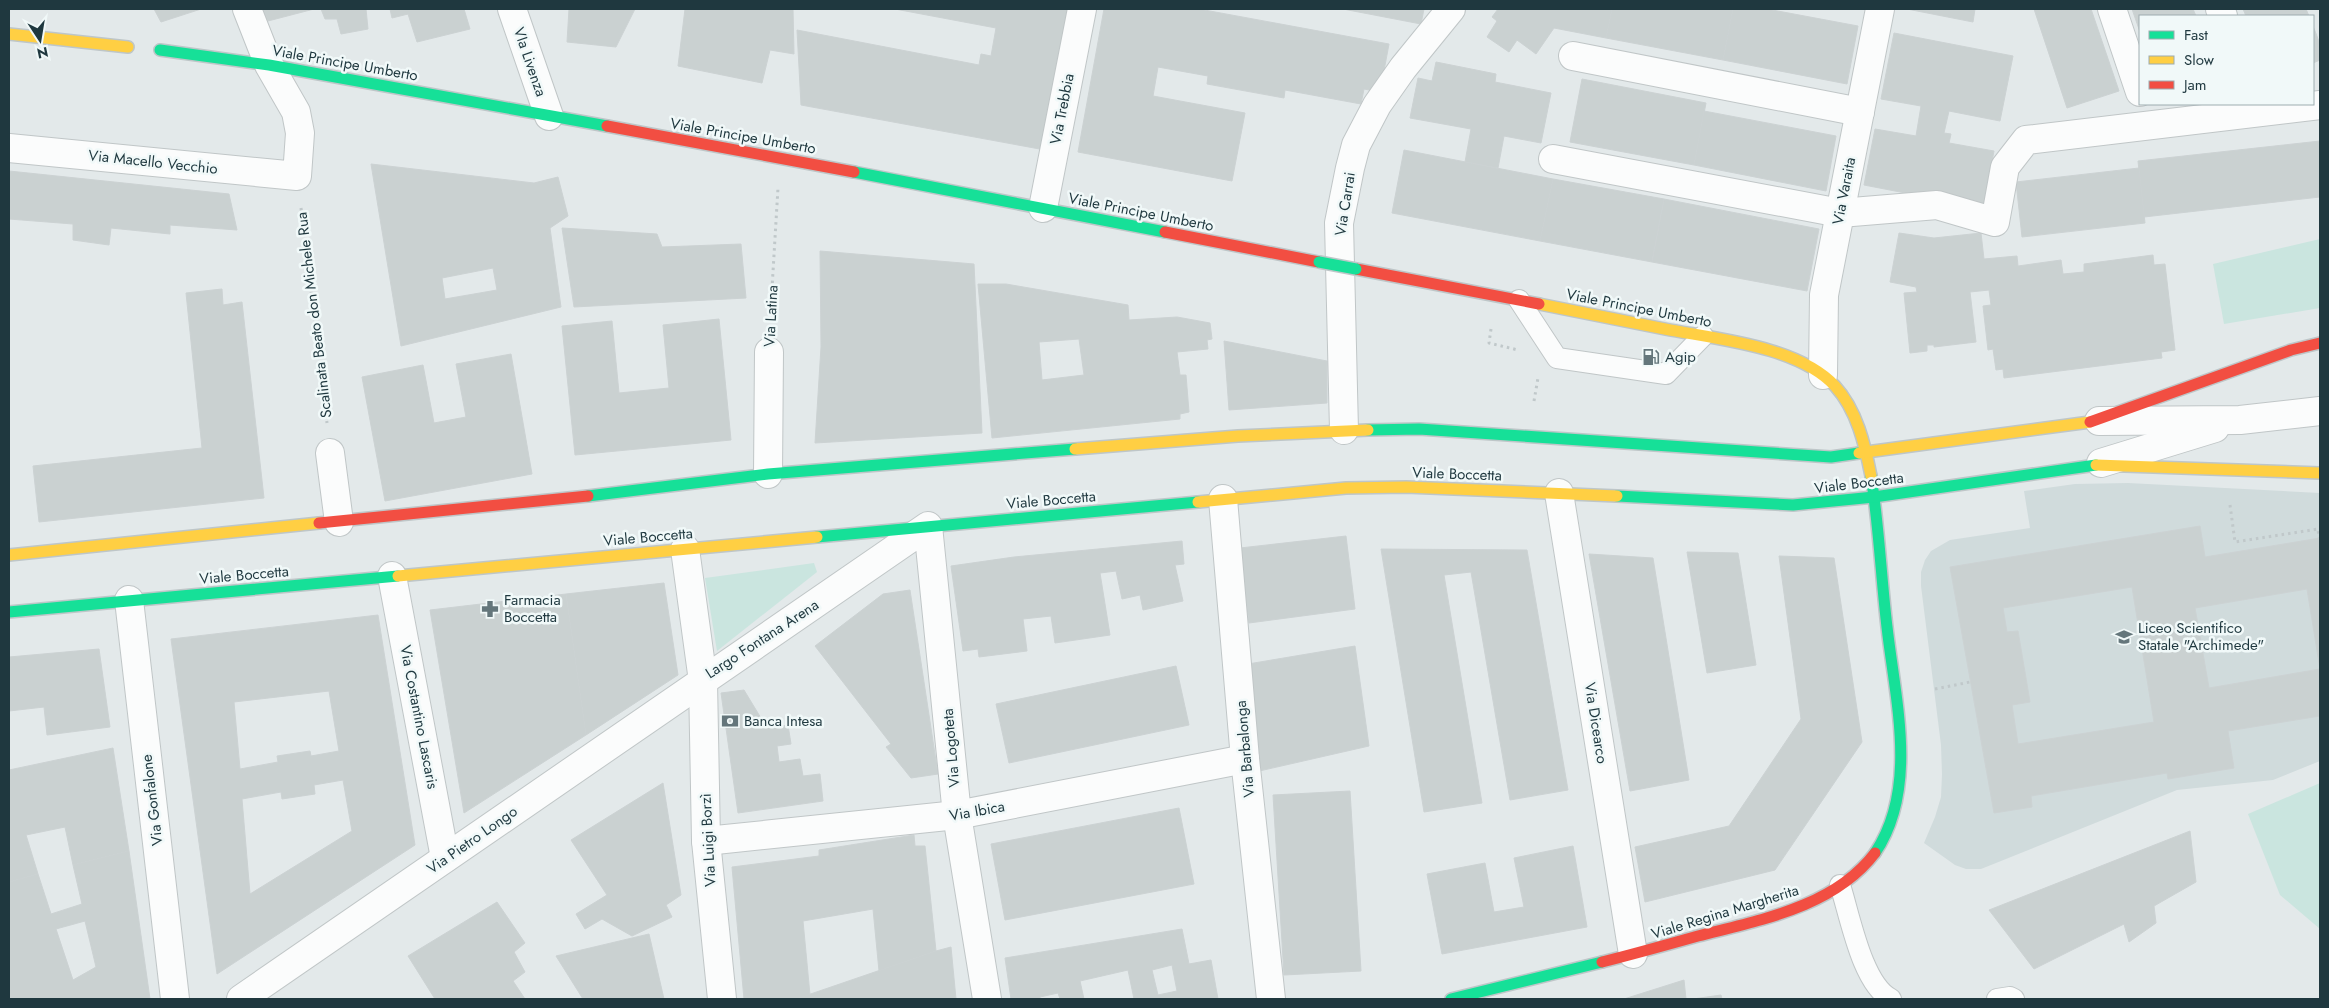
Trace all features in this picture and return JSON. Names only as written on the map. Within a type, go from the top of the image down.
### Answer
[{"type":"main road","points":[[9,34],[128,47]]},
{"type":"main road","name":"Viale Principe Umberto","points":[[160,50],[268,65],[779,157],[1704,336],[1779,355],[1823,375],[1845,399],[1861,434],[1874,497]]},
{"type":"main road","name":"Viale Boccetta","points":[[9,555],[618,493],[768,474],[1238,436],[1344,430],[1418,429],[1831,457],[2090,422],[2291,350],[2320,343]]},
{"type":"main road","name":"Viale Boccetta","points":[[9,612],[1346,488],[1406,487],[1793,504],[1874,497],[2096,465],[2198,466],[2320,473]]},
{"type":"main road","name":"Viale Regina Margherita","points":[[1451,999],[1633,954],[1795,908],[1840,886],[1878,850],[1894,814],[1898,786],[1897,716],[1874,497]]},
{"type":"street","points":[[247,9],[268,65],[296,112],[300,133],[297,176]]},
{"type":"street","name":"VIa Livenza","points":[[512,9],[549,116]]},
{"type":"street","name":"Via Trebbia","points":[[1043,208],[1082,9]]},
{"type":"street","name":"Via Carrai","points":[[1344,430],[1340,334],[1339,223],[1356,145],[1377,105],[1403,68],[1451,9]]},
{"type":"street","points":[[2112,9],[2139,89]]},
{"type":"street","name":"Via Varaita","points":[[1823,375],[1824,295],[1860,112],[1875,10]]},
{"type":"street","points":[[1573,56],[1860,112]]},
{"type":"street","points":[[1553,159],[1840,213],[1937,205],[1995,222],[2005,167],[2026,140],[2148,114],[2304,105]]},
{"type":"street","name":"Via Macello Vecchio","points":[[9,148],[297,176]]},
{"type":"street","name":"Via Latina","points":[[768,474],[769,352]]},
{"type":"street","points":[[2090,422],[2151,419],[2240,420],[2320,411]]},
{"type":"street","points":[[2096,465],[2240,420]]},
{"type":"street","points":[[330,453],[339,522]]},
{"type":"street","name":"Via Dicearco","points":[[1559,493],[1633,954]]},
{"type":"street","name":"Via Barbalonga","points":[[1222,499],[1245,759],[1271,999]]},
{"type":"street","name":"Largo Fontana Arena","points":[[685,549],[703,681],[928,526]]},
{"type":"street","name":"Via Logoteta","points":[[928,526],[957,815],[987,999]]},
{"type":"street","name":"Via Costantino Lascaris","points":[[392,576],[445,858]]},
{"type":"street","name":"Via Gonfalone","points":[[129,600],[176,999]]},
{"type":"street","name":"Via Luigi Borzì","points":[[703,681],[706,841],[722,999]]},
{"type":"street","name":"Via Pietro Longo","points":[[241,999],[703,681]]},
{"type":"street","name":"Via Ibica","points":[[706,841],[957,815],[1245,759]]},
{"type":"lane","points":[[1519,300],[1557,358],[1666,374],[1704,336]]},
{"type":"lane","points":[[1840,886],[1865,966],[1881,994],[1890,999]]},
{"type":"lane","points":[[1997,999],[2010,997],[2014,999]]},
{"type":"path","name":"Via Latina","points":[[769,352],[779,157]]},
{"type":"path","name":"Scalinata Beato don Michele Rua","points":[[297,176],[330,453]]},
{"type":"path","points":[[2230,505],[2235,542],[2318,529],[2319,538]]},
{"type":"path","points":[[1935,688],[1970,682]]},
{"type":"shaded area","name":"Liceo Scientifico Statale \"Archimede\"","points":[[2128,483],[2320,493],[2320,761],[2273,780],[2177,790],[1981,869],[1966,869],[1955,865],[1924,843],[1941,797],[1942,774],[1941,745],[1921,586],[1921,572],[1925,560],[1931,551],[1950,540],[2030,528],[2024,491],[2075,484]]},
{"type":"green space","points":[[2320,239],[2320,308],[2224,324],[2213,264]]},
{"type":"green space","points":[[814,563],[817,572],[717,651],[705,578]]},
{"type":"green space","points":[[2320,783],[2320,929],[2280,895],[2248,814]]},
{"type":"building","points":[[154,9],[201,9],[161,22]]},
{"type":"building","points":[[263,9],[314,9],[268,21]]},
{"type":"building","points":[[321,9],[366,9],[368,29],[341,34],[337,19],[325,19]]},
{"type":"building","points":[[390,9],[464,9],[470,29],[417,42],[408,14],[392,18]]},
{"type":"building","points":[[569,9],[635,9],[616,47],[567,42]]},
{"type":"building","points":[[685,9],[793,9],[794,54],[770,50],[762,83],[678,66]]},
{"type":"building","points":[[895,9],[1072,9],[1045,150],[801,105],[797,30],[979,65],[981,54],[991,56],[996,28]]},
{"type":"building","points":[[1104,9],[1199,9],[1389,44],[1380,92],[1364,89],[1361,104],[1285,90],[1284,98],[1207,84],[1208,76],[1158,67],[1153,96],[1245,113],[1232,181],[1078,152]]},
{"type":"building","points":[[1343,9],[1424,9],[1421,24]]},
{"type":"building","points":[[1498,9],[1612,9],[1606,38],[1554,28],[1536,54],[1517,40],[1509,52],[1487,37],[1497,21],[1492,17]]},
{"type":"building","points":[[1612,9],[1733,9],[1723,60],[1606,38]]},
{"type":"building","points":[[1733,9],[1767,9],[1858,26],[1847,84],[1723,60]]},
{"type":"building","points":[[1907,9],[1975,9],[1973,22]]},
{"type":"building","points":[[2034,9],[2091,9],[2119,91],[2067,108]]},
{"type":"building","points":[[2132,9],[2193,9],[2196,15],[2139,15],[2139,29]]},
{"type":"building","points":[[2243,9],[2306,9],[2309,15],[2246,15]]},
{"type":"building","points":[[2314,29],[2320,44],[2320,60],[2314,63]]},
{"type":"building","points":[[1894,33],[2013,56],[2000,121],[1949,111],[1944,133],[1951,134],[1949,143],[1994,151],[1983,208],[1864,185],[1875,129],[1916,136],[1921,106],[1881,99]]},
{"type":"building","points":[[1436,62],[1496,74],[1495,82],[1551,93],[1541,143],[1504,136],[1498,168],[1465,162],[1471,129],[1410,118],[1418,78],[1432,81]]},
{"type":"building","points":[[1582,79],[1706,103],[1694,165],[1570,142]]},
{"type":"building","points":[[1704,111],[1836,136],[1826,191],[1694,165]]},
{"type":"building","points":[[2320,141],[2320,197],[2144,217],[2138,161]]},
{"type":"building","points":[[1404,150],[1553,179],[1540,241],[1392,213]]},
{"type":"building","points":[[371,164],[534,183],[558,177],[568,216],[550,228],[561,307],[401,346]],"holes":[[[493,268],[497,290],[445,299],[442,278]]]},
{"type":"building","points":[[2139,168],[2145,223],[2022,237],[2016,182]]},
{"type":"building","points":[[9,171],[229,194],[237,230],[170,225],[170,234],[111,228],[109,245],[73,240],[73,224],[9,219]]},
{"type":"building","points":[[1553,179],[1664,199],[1652,262],[1540,241]]},
{"type":"building","points":[[1664,199],[1819,229],[1807,291],[1652,262]]},
{"type":"building","points":[[562,228],[657,234],[662,247],[741,244],[746,298],[574,307]]},
{"type":"building","points":[[1899,233],[1934,238],[1981,233],[1984,259],[2017,256],[2018,266],[2061,260],[2063,274],[2084,272],[2084,264],[2153,255],[2154,265],[2165,264],[2175,350],[2161,352],[2162,358],[2004,378],[2003,369],[1996,370],[1993,349],[1988,350],[1983,306],[1991,305],[1989,290],[1970,292],[1976,342],[1934,347],[1934,345],[1927,345],[1927,351],[1910,353],[1904,293],[1917,292],[1916,287],[1890,282]]},
{"type":"building","points":[[820,251],[974,264],[982,433],[815,443],[821,347]]},
{"type":"building","points":[[978,284],[1006,284],[1128,305],[1129,320],[1177,317],[1210,323],[1212,339],[1207,340],[1208,349],[1177,352],[1180,375],[1186,375],[1189,412],[1180,414],[1180,419],[992,438]],"holes":[[[1079,339],[1084,375],[1042,380],[1039,342]]]},
{"type":"building","points":[[222,289],[223,305],[242,302],[264,498],[39,522],[33,466],[202,448],[186,293]]},
{"type":"building","points":[[719,319],[731,440],[575,455],[562,326],[612,321],[619,393],[669,388],[663,325]]},
{"type":"building","points":[[1224,341],[1327,361],[1327,403],[1229,410]]},
{"type":"building","points":[[511,354],[532,474],[385,501],[362,377],[423,365],[434,423],[466,417],[456,364]]},
{"type":"building","points":[[2200,526],[2205,557],[2320,538],[2320,669],[2320,716],[2228,731],[2234,768],[2168,779],[2167,773],[2031,796],[2032,807],[1994,813],[1950,567]],"holes":[[[2132,587],[2154,722],[2018,744],[2012,705],[2030,702],[2018,631],[2007,632],[2003,608]],[[2307,589],[2320,669],[2209,688],[2195,608]]]},
{"type":"building","points":[[1346,536],[1355,609],[1249,623],[1240,548]]},
{"type":"building","points":[[1182,541],[1184,564],[1175,565],[1183,601],[1143,610],[1140,595],[1122,599],[1116,571],[1100,573],[1110,635],[1055,643],[1051,616],[1023,619],[1027,651],[979,657],[978,649],[963,651],[951,566],[1014,557]]},
{"type":"building","points":[[1381,549],[1527,550],[1568,790],[1510,800],[1471,572],[1444,575],[1482,803],[1424,812]]},
{"type":"building","points":[[1687,552],[1738,553],[1756,665],[1707,673]]},
{"type":"building","points":[[1589,554],[1653,558],[1689,780],[1630,791]]},
{"type":"building","points":[[1779,556],[1834,558],[1862,742],[1775,870],[1645,902],[1635,847],[1729,826],[1801,719]]},
{"type":"building","points":[[664,583],[678,675],[586,735],[566,594]]},
{"type":"building","points":[[910,590],[938,774],[911,778],[886,747],[891,744],[815,646],[883,594]]},
{"type":"building","points":[[566,594],[586,735],[464,813],[430,610]]},
{"type":"building","points":[[378,615],[415,845],[217,974],[171,639]],"holes":[[[329,691],[339,751],[311,756],[310,751],[277,756],[278,762],[240,769],[234,702]],[[343,780],[352,831],[250,894],[242,799],[281,792],[282,799],[315,794],[314,785]]]},
{"type":"building","points":[[1355,646],[1369,746],[1255,772],[1248,664]]},
{"type":"building","points":[[99,649],[110,727],[47,735],[44,707],[9,711],[9,657]]},
{"type":"building","points":[[1176,666],[1189,725],[1009,763],[996,704]]},
{"type":"building","points":[[744,690],[767,728],[788,725],[791,744],[777,746],[779,762],[800,759],[803,776],[820,774],[823,801],[738,813],[721,693]]},
{"type":"building","points":[[113,748],[129,851],[73,865],[65,827],[26,835],[38,874],[9,882],[9,770]]},
{"type":"building","points":[[663,783],[681,895],[666,905],[672,917],[632,936],[602,919],[585,929],[576,914],[607,895],[571,840]]},
{"type":"building","points":[[1350,791],[1361,971],[1284,975],[1273,795]]},
{"type":"building","points":[[1179,808],[1194,884],[1005,920],[991,844]]},
{"type":"building","points":[[2190,831],[2196,882],[2154,906],[2156,923],[2129,942],[2124,924],[2034,969],[1989,910]]},
{"type":"building","points":[[914,835],[915,846],[925,846],[936,951],[879,971],[873,909],[803,921],[810,995],[796,999],[744,999],[732,867],[819,856],[819,850]]},
{"type":"building","points":[[1573,846],[1587,927],[1442,954],[1427,874],[1485,863],[1494,912],[1524,907],[1514,858]]},
{"type":"building","points":[[129,851],[150,999],[9,999],[9,882],[38,874],[51,914],[82,904],[73,865]],"holes":[[[85,921],[96,967],[73,980],[56,929]]]},
{"type":"building","points":[[497,902],[525,943],[514,952],[525,972],[513,981],[525,999],[435,999],[408,956]]},
{"type":"building","points":[[1182,929],[1189,964],[1211,960],[1218,999],[1134,999],[1128,970],[1080,981],[1084,999],[1060,999],[1058,993],[1040,997],[1040,999],[1011,999],[1005,958]],"holes":[[[1172,965],[1177,991],[1158,995],[1152,970]]]},
{"type":"building","points":[[649,934],[664,999],[583,999],[556,956]]},
{"type":"building","points":[[951,947],[956,999],[796,999],[936,951]]},
{"type":"building","points":[[1684,980],[1686,999],[1624,999]]},
{"type":"building","points":[[1721,995],[1722,999],[1693,999]]},
{"type":"traffic: fast","points":[[160,50],[269,65],[607,126]]},
{"type":"traffic: fast","points":[[854,172],[1165,232]]},
{"type":"traffic: fast","points":[[1319,262],[1356,269]]},
{"type":"traffic: fast","points":[[1368,430],[1419,429],[1831,457],[1859,453]]},
{"type":"traffic: fast","points":[[588,496],[768,474],[1075,449]]},
{"type":"traffic: fast","points":[[1617,496],[1793,505],[1874,497],[2096,465]]},
{"type":"traffic: fast","points":[[1871,476],[1900,743],[1900,772],[1897,800],[1888,828],[1875,853]]},
{"type":"traffic: fast","points":[[817,537],[1198,502]]},
{"type":"traffic: fast","points":[[9,612],[398,576]]},
{"type":"traffic: fast","points":[[1451,999],[1602,962]]},
{"type":"traffic: slow","points":[[9,34],[128,47]]},
{"type":"traffic: slow","points":[[1539,304],[1755,346],[1800,362],[1819,372],[1843,395],[1859,428],[1871,476]]},
{"type":"traffic: slow","points":[[1859,453],[2090,422]]},
{"type":"traffic: slow","points":[[1075,449],[1238,436],[1368,430]]},
{"type":"traffic: slow","points":[[2096,465],[2320,473]]},
{"type":"traffic: slow","points":[[1198,502],[1346,488],[1406,487],[1617,496]]},
{"type":"traffic: slow","points":[[9,555],[319,523]]},
{"type":"traffic: slow","points":[[398,576],[817,537]]},
{"type":"traffic: jam","points":[[607,126],[854,172]]},
{"type":"traffic: jam","points":[[1165,232],[1319,262]]},
{"type":"traffic: jam","points":[[1356,269],[1539,304]]},
{"type":"traffic: jam","points":[[2090,422],[2291,350],[2320,343]]},
{"type":"traffic: jam","points":[[319,523],[588,496]]},
{"type":"traffic: jam","points":[[1602,962],[1746,924],[1794,909],[1817,899],[1839,886],[1858,871],[1875,853]]},
{"type":"place","name":"Agip","points":[[1651,357]]},
{"type":"place","name":"Farmacia Boccetta","points":[[490,609]]},
{"type":"place","name":"Liceo Scientifico Statale \"Archimede\"","points":[[2124,637]]},
{"type":"place","name":"Banca Intesa","points":[[730,721]]}]
